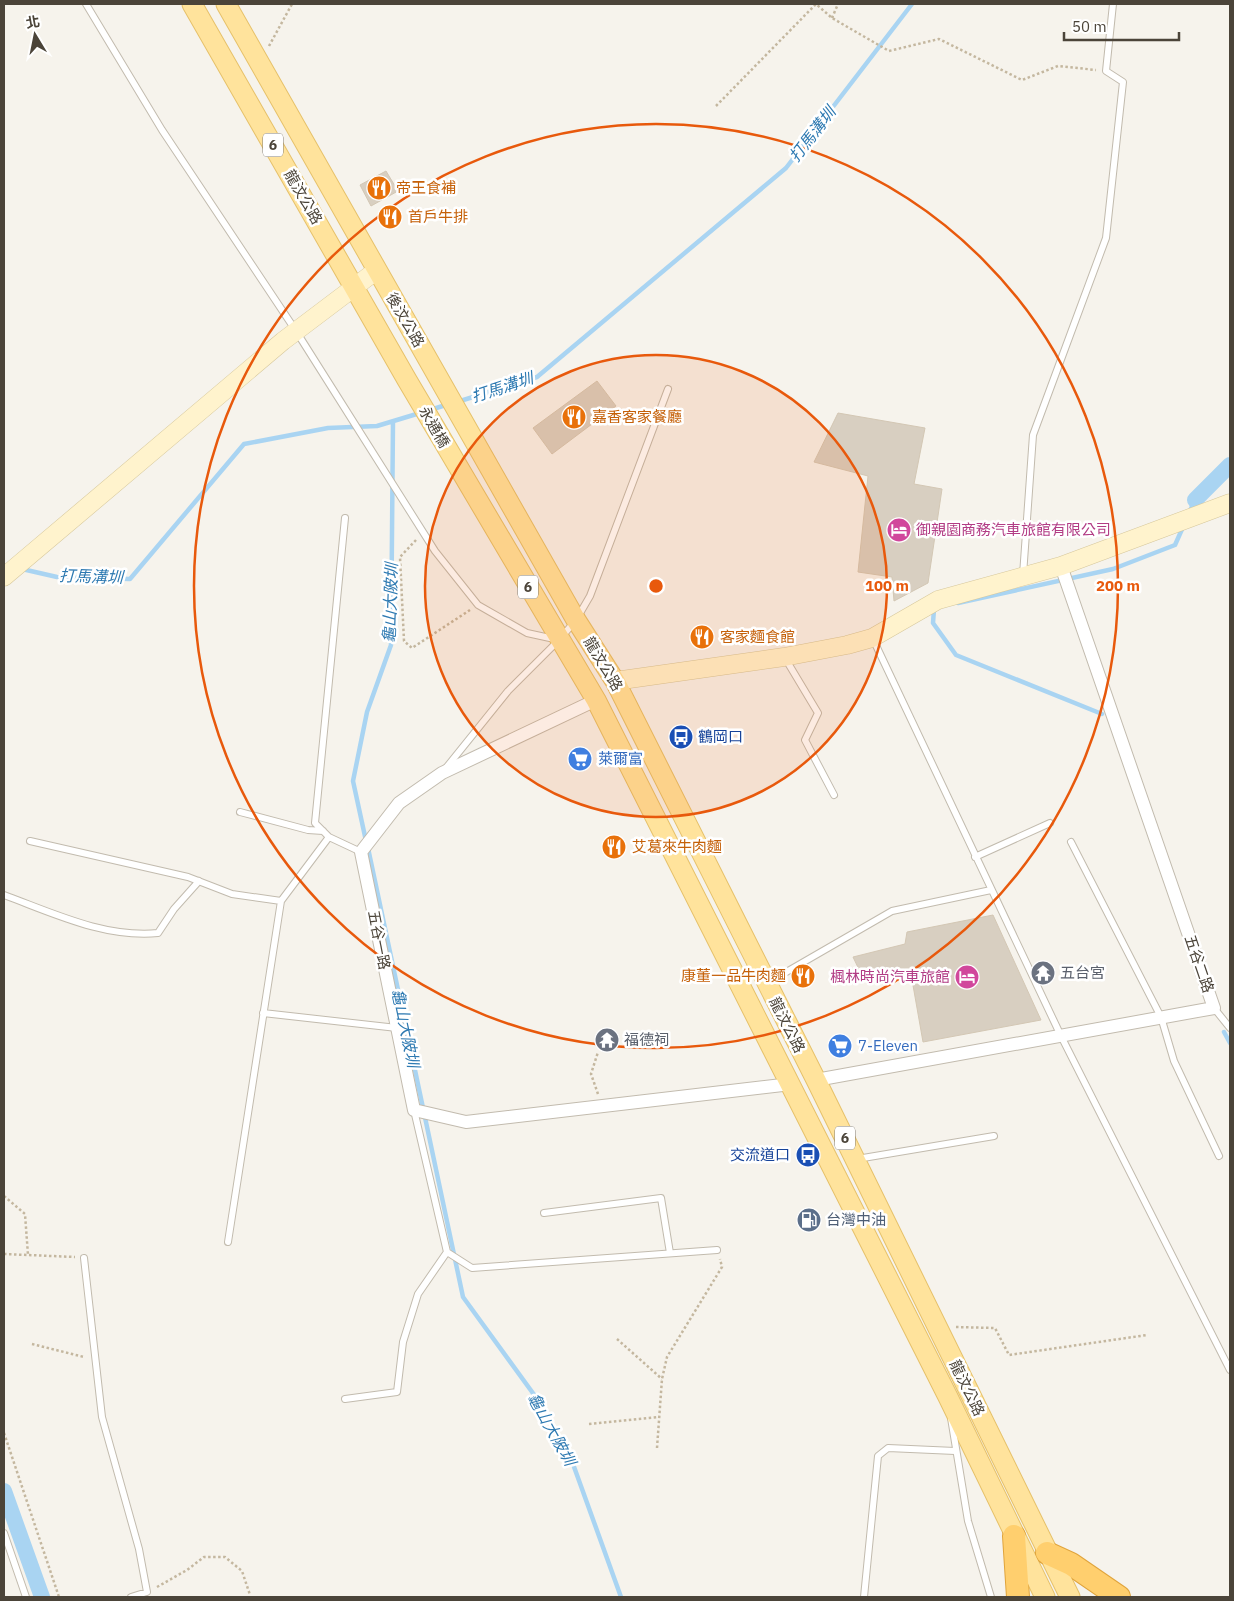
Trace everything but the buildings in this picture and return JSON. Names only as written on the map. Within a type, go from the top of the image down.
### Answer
[{"type":"highway","points":[[1014,1536],[1018,1597]]},
{"type":"highway","points":[[1047,1553],[1071,1564],[1119,1597]]},
{"type":"main road","name":"龍汶公路","points":[[192,4],[354,285]]},
{"type":"main road","name":"龍汶公路","points":[[226,4],[377,270]]},
{"type":"main road","name":"後汶公路","points":[[377,270],[434,369]]},
{"type":"main road","name":"後汶公路","points":[[354,285],[407,380]]},
{"type":"main road","name":"永通橋","points":[[434,369],[487,462]]},
{"type":"main road","name":"永通橋","points":[[407,380],[462,474]]},
{"type":"main road","name":"龍汶公路","points":[[487,462],[576,620],[615,681],[816,1080],[1070,1597]]},
{"type":"main road","name":"龍汶公路","points":[[462,474],[596,700],[948,1397],[1045,1597]]},
{"type":"main road","points":[[596,700],[615,681]]},
{"type":"street","points":[[4,577],[296,331],[354,285],[377,270]]},
{"type":"street","points":[[615,681],[847,646],[872,638],[938,600],[1023,577],[1063,571],[1222,507]]},
{"type":"street","name":"五谷二路","points":[[816,1080],[1214,1008],[1063,571]]},
{"type":"street","points":[[362,852],[399,803],[442,773],[596,700]]},
{"type":"street","name":"五谷一路","points":[[362,852],[414,1110]]},
{"type":"street","points":[[414,1110],[466,1122],[791,1084]]},
{"type":"lane","points":[[86,4],[162,130],[296,331],[424,532],[434,551],[478,605],[527,633],[559,640]]},
{"type":"lane","points":[[1023,577],[1033,435],[1106,238],[1123,82],[1106,71],[1113,4]]},
{"type":"lane","points":[[442,773],[508,691],[559,640],[576,620],[590,596],[668,389]]},
{"type":"lane","points":[[345,518],[315,823],[329,837],[362,852]]},
{"type":"lane","points":[[872,638],[1060,1036],[1230,1370]]},
{"type":"lane","points":[[784,657],[818,713],[805,740],[834,795]]},
{"type":"lane","points":[[240,812],[308,830],[323,831]]},
{"type":"lane","points":[[975,857],[1050,823]]},
{"type":"lane","points":[[228,1242],[281,901],[329,837]]},
{"type":"lane","points":[[30,841],[188,877],[232,894],[281,901]]},
{"type":"lane","points":[[1071,842],[1161,1017],[1174,1061],[1219,1156]]},
{"type":"lane","points":[[4,895],[94,927],[135,935],[158,933],[174,909],[199,881]]},
{"type":"lane","points":[[766,984],[892,911],[991,890]]},
{"type":"lane","points":[[1214,1008],[1230,1028]]},
{"type":"lane","points":[[264,1012],[397,1028]]},
{"type":"lane","points":[[414,1110],[447,1252],[472,1268],[717,1250]]},
{"type":"lane","points":[[855,1160],[994,1136]]},
{"type":"lane","points":[[544,1213],[661,1198],[670,1253]]},
{"type":"lane","points":[[346,1399],[397,1392],[403,1342],[418,1294],[447,1252]]},
{"type":"lane","points":[[84,1258],[102,1417],[138,1549],[147,1592],[131,1597]]},
{"type":"lane","points":[[948,1397],[955,1451],[968,1521],[991,1597]]},
{"type":"lane","points":[[864,1597],[878,1456],[888,1448],[955,1451]]},
{"type":"lane","points":[[4,1533],[26,1597]]},
{"type":"path","points":[[260,63],[292,4]]},
{"type":"path","points":[[716,106],[816,4],[832,18],[888,51],[939,39],[1022,80],[1058,66],[1106,71]]},
{"type":"path","points":[[832,18],[838,4]]},
{"type":"path","points":[[424,532],[400,557],[404,641],[412,648],[478,605]]},
{"type":"path","points":[[598,1052],[591,1074],[594,1087],[604,1106]]},
{"type":"path","points":[[4,1196],[25,1214],[28,1255]]},
{"type":"path","points":[[657,1448],[662,1379],[667,1357],[722,1267],[717,1250]]},
{"type":"path","points":[[4,1254],[84,1258]]},
{"type":"path","points":[[937,1326],[995,1328],[1009,1355],[1147,1335]]},
{"type":"path","points":[[617,1339],[662,1379]]},
{"type":"path","points":[[32,1344],[96,1359]]},
{"type":"path","points":[[589,1424],[659,1417]]},
{"type":"path","points":[[4,1433],[60,1597]]},
{"type":"path","points":[[147,1592],[187,1570],[204,1557],[225,1558],[242,1571],[250,1596]]},
{"type":"waterway","name":"打馬溝圳","points":[[457,402],[537,377],[786,168],[912,4]]},
{"type":"waterway","name":"打馬溝圳","points":[[430,410],[449,404]]},
{"type":"waterway","name":"打馬溝圳","points":[[22,569],[57,577],[130,579],[244,444],[328,428],[377,426],[420,413]]},
{"type":"waterway","name":"龜山大陂圳","points":[[366,841],[353,781],[367,712],[391,645],[393,421]]},
{"type":"waterway","points":[[1195,500],[1230,465]]},
{"type":"waterway","points":[[1189,513],[1195,500]]},
{"type":"waterway","points":[[958,603],[1113,569],[1175,545],[1183,527]]},
{"type":"waterway","points":[[936,608],[934,609],[933,623],[956,655],[1102,714]]},
{"type":"waterway","name":"龜山大陂圳","points":[[368,848],[463,1297],[543,1407],[573,1464],[621,1597]]},
{"type":"waterway","points":[[1224,1032],[1230,1043]]},
{"type":"waterway","points":[[4,1491],[42,1597]]},
{"type":"place","name":"帝王食補","points":[[379,188]]},
{"type":"place","name":"首戶牛排","points":[[390,217]]},
{"type":"place","name":"嘉香客家餐廳","points":[[574,417]]},
{"type":"place","name":"御親園商務汽車旅館有限公司","points":[[899,530]]},
{"type":"place","name":"客家麵食館","points":[[702,637]]},
{"type":"place","name":"鶴岡口","points":[[681,737]]},
{"type":"place","name":"萊爾富","points":[[580,759]]},
{"type":"place","name":"艾葛來牛肉麵","points":[[614,847]]},
{"type":"place","name":"五台宮","points":[[1043,973]]},
{"type":"place","name":"康董一品牛肉麵","points":[[803,976]]},
{"type":"place","name":"楓林時尚汽車旅館","points":[[967,977]]},
{"type":"place","name":"福德祠","points":[[607,1040]]},
{"type":"place","name":"7-Eleven","points":[[840,1046]]},
{"type":"place","name":"交流道口","points":[[808,1155]]},
{"type":"place","name":"台灣中油","points":[[809,1220]]}]
